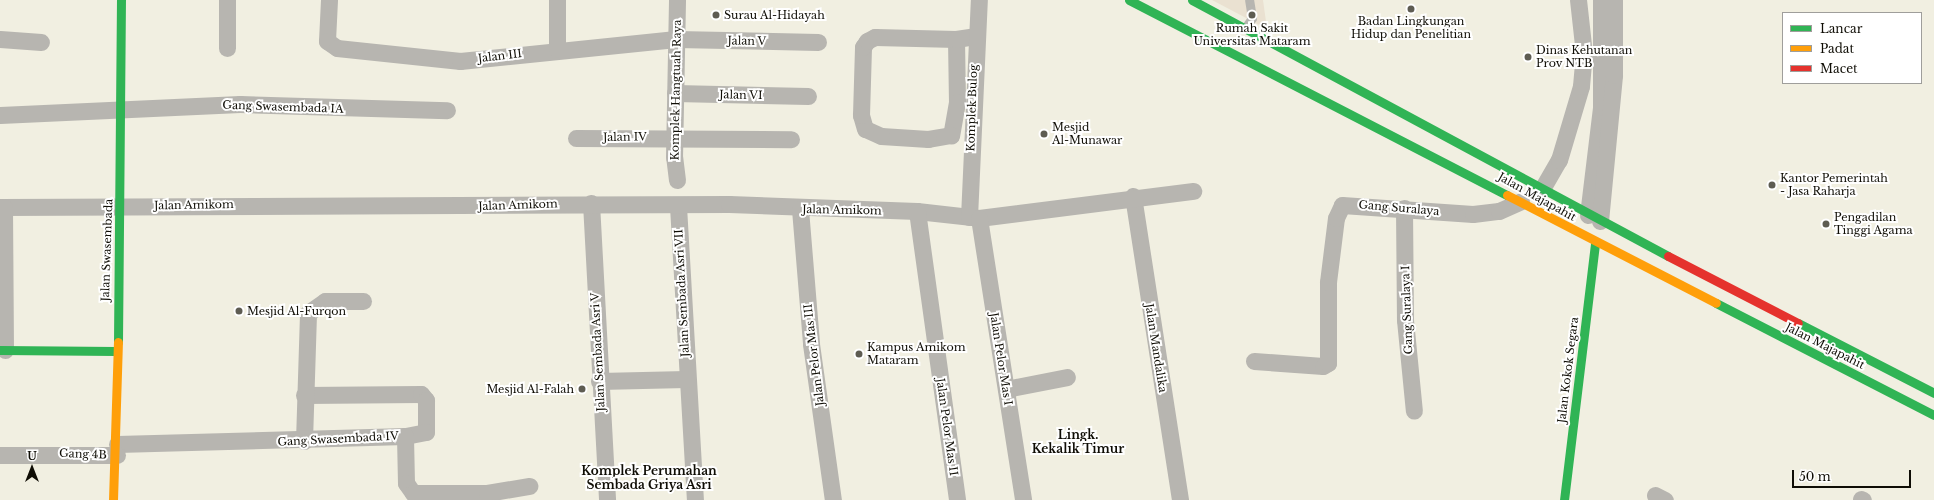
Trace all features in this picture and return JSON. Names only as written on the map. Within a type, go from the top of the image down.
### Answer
[{"type":"main road","name":"Jalan Swasembada","points":[[113,500],[117,450],[116,351],[121,0]]},
{"type":"main road","name":"Jalan Majapahit","points":[[1129,0],[1521,201],[1595,243],[1934,415]]},
{"type":"main road","name":"Jalan Majapahit","points":[[1192,0],[1542,188],[1594,218],[1934,394]]},
{"type":"main road","name":"Jalan Kokok Segara","points":[[1564,500],[1595,243]]},
{"type":"main road","points":[[3,350],[116,351]]},
{"type":"street","points":[[227,0],[227,48]]},
{"type":"street","name":"Jalan III","points":[[329,0],[327,41],[338,48],[460,61],[676,39]]},
{"type":"street","points":[[557,0],[557,50]]},
{"type":"street","name":"Komplek Hangtuah Raya","points":[[677,0],[674,93],[674,136],[677,180]]},
{"type":"street","name":"Komplek Bulog","points":[[974,218],[975,36],[979,0]]},
{"type":"street","points":[[1542,188],[1559,160],[1581,86],[1584,54],[1578,0]]},
{"type":"street","points":[[1594,218],[1601,107],[1602,0]]},
{"type":"street","points":[[1594,218],[1614,75],[1614,0]]},
{"type":"street","points":[[956,39],[957,102],[951,135],[928,139],[881,136],[865,129],[861,115],[862,62],[863,47],[867,41],[875,37],[956,39],[975,36]]},
{"type":"street","points":[[0,39],[41,42]]},
{"type":"street","name":"Jalan V","points":[[676,39],[818,42]]},
{"type":"street","name":"Jalan VI","points":[[674,93],[808,96]]},
{"type":"street","name":"Gang Swasembada IA","points":[[0,115],[240,104],[447,110]]},
{"type":"street","name":"Jalan IV","points":[[576,138],[674,136],[791,139]]},
{"type":"street","name":"Jalan Amikom","points":[[2,207],[591,203],[678,206],[729,204],[800,209],[917,211],[974,218],[1133,196],[1193,191]]},
{"type":"street","name":"Jalan Mandalika","points":[[1133,196],[1180,500]]},
{"type":"street","name":"Gang Suralaya","points":[[1254,361],[1326,366],[1328,282],[1338,211],[1348,204],[1473,214],[1499,211],[1521,201]]},
{"type":"street","name":"Jalan Sembada Asri V","points":[[591,203],[599,381],[607,500]]},
{"type":"street","name":"Jalan Sembada Asri VII","points":[[678,206],[686,379],[695,500]]},
{"type":"street","points":[[2,207],[3,350]]},
{"type":"street","name":"Gang Suralaya I","points":[[1404,208],[1405,320],[1414,411]]},
{"type":"street","name":"Jalan Pelor Mas III","points":[[800,209],[811,344],[833,500]]},
{"type":"street","name":"Jalan Pelor Mas II","points":[[917,211],[957,500]]},
{"type":"street","name":"Jalan Pelor Mas I","points":[[974,218],[1006,389],[1023,500]]},
{"type":"street","points":[[304,441],[304,395],[308,312],[325,301],[363,302]]},
{"type":"street","points":[[1006,389],[1067,377]]},
{"type":"street","points":[[599,381],[686,379]]},
{"type":"street","points":[[304,395],[421,394],[426,400],[426,432],[405,436]]},
{"type":"street","name":"Gang Swasembada IV","points":[[117,450],[405,436],[406,483],[413,493],[487,493],[528,486]]},
{"type":"street","name":"Gang 4B","points":[[0,455],[117,450]]},
{"type":"lane","points":[[1245,29],[1252,18],[1249,0]]},
{"type":"shaded area","name":"Rumah Sakit Universitas Mataram","points":[[1212,0],[1263,0],[1267,29]]},
{"type":"traffic: fast","points":[[118,342],[121,0]]},
{"type":"traffic: fast","points":[[1129,0],[1507,195]]},
{"type":"traffic: fast","points":[[1192,0],[1668,256]]},
{"type":"traffic: fast","points":[[1564,500],[1595,243]]},
{"type":"traffic: fast","points":[[1716,303],[1934,415]]},
{"type":"traffic: fast","points":[[1798,323],[1934,393]]},
{"type":"traffic: fast","points":[[0,350],[116,351]]},
{"type":"traffic: slow","points":[[1507,195],[1716,303]]},
{"type":"traffic: slow","points":[[113,500],[118,342]]},
{"type":"traffic: jam","points":[[1668,256],[1798,323]]},
{"type":"place","name":"Badan Lingkungan Hidup dan Penelitian","points":[[1411,9]]},
{"type":"place","name":"Surau Al-Hidayah","points":[[716,15]]},
{"type":"place","name":"Rumah Sakit Universitas Mataram","points":[[1252,15]]},
{"type":"place","name":"Dinas Kehutanan Prov NTB","points":[[1528,57]]},
{"type":"place","name":"Mesjid Al-Munawar","points":[[1044,134]]},
{"type":"place","name":"Kantor Pemerintah - Jasa Raharja","points":[[1772,185]]},
{"type":"place","name":"Pengadilan Tinggi Agama","points":[[1826,224]]},
{"type":"place","name":"Mesjid Al-Furqon","points":[[239,311]]},
{"type":"place","name":"Kampus Amikom Mataram","points":[[859,354]]},
{"type":"place","name":"Mesjid Al-Falah","points":[[582,389]]},
{"type":"district","name":"Lingk. Kekalik Timur","points":[[1078,442]]},
{"type":"district","name":"Komplek Perumahan Sembada Griya Asri","points":[[649,478]]}]
